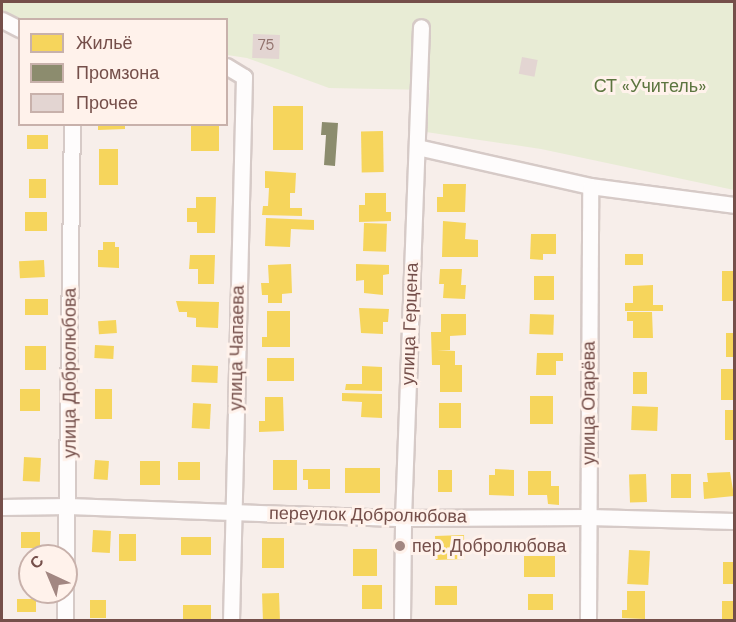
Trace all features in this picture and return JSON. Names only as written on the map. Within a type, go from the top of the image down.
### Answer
[{"type":"street","points":[[2,20],[18,28]]},
{"type":"street","name":"улица Герцена","points":[[402,621],[403,518],[421,27]]},
{"type":"street","name":"улица Чапаева","points":[[228,67],[244,76],[231,621]]},
{"type":"street","name":"улица Добролюбова","points":[[65,621],[72,126]]},
{"type":"street","points":[[417,147],[590,186],[735,205]]},
{"type":"street","name":"улица Огарёва","points":[[588,621],[590,186]]},
{"type":"street","name":"переулок Добролюбова","points":[[2,507],[68,506],[403,518],[589,517],[735,521]]},
{"type":"green space","name":"СТ «Учитель»","points":[[2,2],[734,2],[734,190],[541,149],[426,132],[430,90],[329,88],[247,58],[228,55],[228,18],[18,18],[18,21],[2,17]]},
{"type":"building: Жильё","points":[[273,106],[303,106],[303,150],[273,150]]},
{"type":"building: Жильё","points":[[98,126],[125,126],[125,129],[98,130]]},
{"type":"building: Жильё","points":[[191,126],[219,126],[219,151],[191,151]]},
{"type":"building: Жильё","points":[[361,131],[383,131],[384,172],[362,172]]},
{"type":"building: Жильё","points":[[27,135],[48,135],[48,149],[27,149]]},
{"type":"building: Жильё","points":[[99,149],[118,149],[118,185],[99,185]]},
{"type":"building: Жильё","points":[[265,171],[296,173],[295,193],[290,193],[290,208],[302,208],[302,216],[262,215],[263,206],[268,206],[269,188],[265,188]]},
{"type":"building: Жильё","points":[[29,179],[46,179],[46,198],[29,198]]},
{"type":"building: Жильё","points":[[443,184],[466,184],[465,212],[437,212],[437,197],[443,197]]},
{"type":"building: Жильё","points":[[365,193],[386,193],[386,212],[391,212],[391,221],[359,222],[359,205],[365,205]]},
{"type":"building: Жильё","points":[[196,197],[216,197],[215,233],[197,233],[197,222],[187,222],[187,208],[196,208]]},
{"type":"building: Жильё","points":[[25,212],[47,212],[47,231],[25,231]]},
{"type":"building: Жильё","points":[[266,218],[314,220],[314,230],[291,229],[290,247],[265,246]]},
{"type":"building: Жильё","points":[[443,221],[466,223],[465,239],[478,240],[478,257],[442,257]]},
{"type":"building: Жильё","points":[[364,223],[387,224],[386,252],[363,251]]},
{"type":"building: Жильё","points":[[531,234],[556,234],[556,254],[543,254],[543,260],[530,259]]},
{"type":"building: Жильё","points":[[103,242],[115,242],[115,247],[119,247],[119,268],[98,267],[98,250],[103,250]]},
{"type":"building: Жильё","points":[[625,254],[643,254],[643,265],[625,265]]},
{"type":"building: Жильё","points":[[190,255],[215,255],[214,284],[198,284],[198,269],[189,269]]},
{"type":"building: Жильё","points":[[44,260],[45,277],[20,278],[19,261]]},
{"type":"building: Жильё","points":[[291,264],[292,293],[282,294],[282,303],[268,303],[268,295],[262,295],[261,283],[269,283],[268,265]]},
{"type":"building: Жильё","points":[[356,264],[389,265],[389,274],[383,275],[383,295],[364,293],[364,280],[356,281]]},
{"type":"building: Жильё","points":[[440,269],[462,269],[461,285],[466,285],[465,299],[443,298],[444,284],[439,284]]},
{"type":"building: Жильё","points":[[722,271],[734,271],[734,301],[722,301]]},
{"type":"building: Жильё","points":[[534,276],[554,276],[554,300],[534,300]]},
{"type":"building: Жильё","points":[[653,285],[653,305],[663,305],[663,311],[625,311],[625,303],[633,303],[633,286]]},
{"type":"building: Жильё","points":[[25,299],[48,299],[48,315],[25,315]]},
{"type":"building: Жильё","points":[[176,301],[219,302],[218,328],[196,327],[196,318],[187,317],[187,312],[179,312]]},
{"type":"building: Жильё","points":[[359,308],[389,309],[388,322],[383,322],[383,334],[361,333]]},
{"type":"building: Жильё","points":[[267,311],[290,311],[290,347],[262,347],[262,337],[267,337]]},
{"type":"building: Жильё","points":[[627,312],[652,312],[653,338],[633,338],[633,321],[627,321]]},
{"type":"building: Жильё","points":[[441,314],[466,314],[466,335],[450,336],[450,350],[437,350],[455,351],[455,365],[462,365],[462,392],[440,392],[440,365],[432,365],[431,332],[441,332]]},
{"type":"building: Жильё","points":[[530,314],[554,315],[553,335],[529,334]]},
{"type":"building: Жильё","points":[[116,320],[117,333],[99,334],[98,321]]},
{"type":"building: Жильё","points":[[726,333],[734,333],[734,357],[726,357]]},
{"type":"building: Жильё","points":[[95,345],[114,346],[113,359],[94,358]]},
{"type":"building: Жильё","points":[[25,346],[46,346],[46,370],[25,370]]},
{"type":"building: Жильё","points":[[537,353],[563,353],[563,361],[556,361],[556,375],[536,375]]},
{"type":"building: Жильё","points":[[267,358],[294,358],[294,381],[267,381]]},
{"type":"building: Жильё","points":[[192,365],[218,366],[217,383],[191,382]]},
{"type":"building: Жильё","points":[[362,366],[382,367],[382,391],[345,390],[346,384],[362,384]]},
{"type":"building: Жильё","points":[[721,369],[734,369],[734,400],[721,400]]},
{"type":"building: Жильё","points":[[633,372],[647,372],[647,394],[633,394]]},
{"type":"building: Жильё","points":[[20,389],[40,389],[40,411],[20,411]]},
{"type":"building: Жильё","points":[[95,389],[112,389],[112,419],[95,419]]},
{"type":"building: Жильё","points":[[342,393],[382,394],[382,418],[361,417],[362,402],[342,401]]},
{"type":"building: Жильё","points":[[530,396],[553,396],[553,424],[530,424]]},
{"type":"building: Жильё","points":[[265,397],[283,397],[284,431],[259,432],[259,421],[265,421]]},
{"type":"building: Жильё","points":[[193,403],[211,404],[210,429],[192,428]]},
{"type":"building: Жильё","points":[[439,403],[461,403],[461,428],[439,428]]},
{"type":"building: Жильё","points":[[632,406],[658,407],[657,431],[631,430]]},
{"type":"building: Жильё","points":[[725,410],[734,410],[734,440],[725,440]]},
{"type":"building: Жильё","points":[[24,457],[41,458],[40,482],[23,481]]},
{"type":"building: Жильё","points":[[95,460],[109,461],[108,480],[94,479]]},
{"type":"building: Жильё","points":[[273,460],[297,460],[297,490],[273,490]]},
{"type":"building: Жильё","points":[[140,461],[160,461],[160,485],[140,485]]},
{"type":"building: Жильё","points":[[178,462],[200,462],[200,480],[178,480]]},
{"type":"building: Жильё","points":[[345,468],[380,468],[380,493],[345,493]]},
{"type":"building: Жильё","points":[[303,469],[330,469],[330,489],[308,489],[308,480],[303,480]]},
{"type":"building: Жильё","points":[[495,469],[514,470],[514,496],[489,495],[489,475],[495,475]]},
{"type":"building: Жильё","points":[[438,470],[452,470],[452,492],[438,492]]},
{"type":"building: Жильё","points":[[528,471],[551,471],[551,486],[559,486],[559,505],[548,504],[547,495],[528,495]]},
{"type":"building: Жильё","points":[[730,472],[734,496],[704,499],[703,482],[708,482],[707,473]]},
{"type":"building: Жильё","points":[[646,474],[647,502],[630,503],[629,475]]},
{"type":"building: Жильё","points":[[671,474],[691,474],[691,498],[671,498]]},
{"type":"building: Жильё","points":[[93,530],[111,531],[110,553],[92,552]]},
{"type":"building: Жильё","points":[[21,532],[40,532],[40,544],[21,544]]},
{"type":"building: Жильё","points":[[119,534],[136,534],[136,561],[119,561]]},
{"type":"building: Жильё","points":[[464,535],[465,559],[436,560],[435,536]]},
{"type":"building: Жильё","points":[[181,537],[211,537],[211,555],[181,555]]},
{"type":"building: Жильё","points":[[262,538],[284,538],[284,568],[262,568]]},
{"type":"building: Жильё","points":[[353,549],[377,549],[377,576],[353,576]]},
{"type":"building: Жильё","points":[[629,550],[650,551],[648,585],[627,584]]},
{"type":"building: Жильё","points":[[524,556],[555,556],[555,577],[524,577]]},
{"type":"building: Жильё","points":[[723,562],[734,562],[734,584],[723,584]]},
{"type":"building: Жильё","points":[[362,585],[382,585],[382,609],[362,609]]},
{"type":"building: Жильё","points":[[435,586],[457,586],[457,605],[435,605]]},
{"type":"building: Жильё","points":[[627,591],[645,591],[645,619],[622,618],[622,610],[627,610]]},
{"type":"building: Жильё","points":[[279,593],[280,620],[263,620],[262,594]]},
{"type":"building: Жильё","points":[[528,594],[553,594],[553,610],[528,610]]},
{"type":"building: Жильё","points":[[17,599],[18,604],[36,604],[36,612],[17,612]]},
{"type":"building: Жильё","points":[[90,600],[106,600],[106,618],[90,618]]},
{"type":"building: Жильё","points":[[722,601],[734,601],[734,620],[722,620]]},
{"type":"building: Жильё","points":[[183,605],[211,605],[211,620],[183,620]]},
{"type":"building: Промзона","points":[[322,122],[338,123],[335,166],[324,165],[326,135],[321,135]]},
{"type":"building: Прочее","points":[[253,34],[280,35],[279,59],[252,58]]},
{"type":"building: Прочее","points":[[522,57],[538,60],[534,77],[519,74]]},
{"type":"place","name":"пер. Добролюбова","points":[[400,546]]}]
